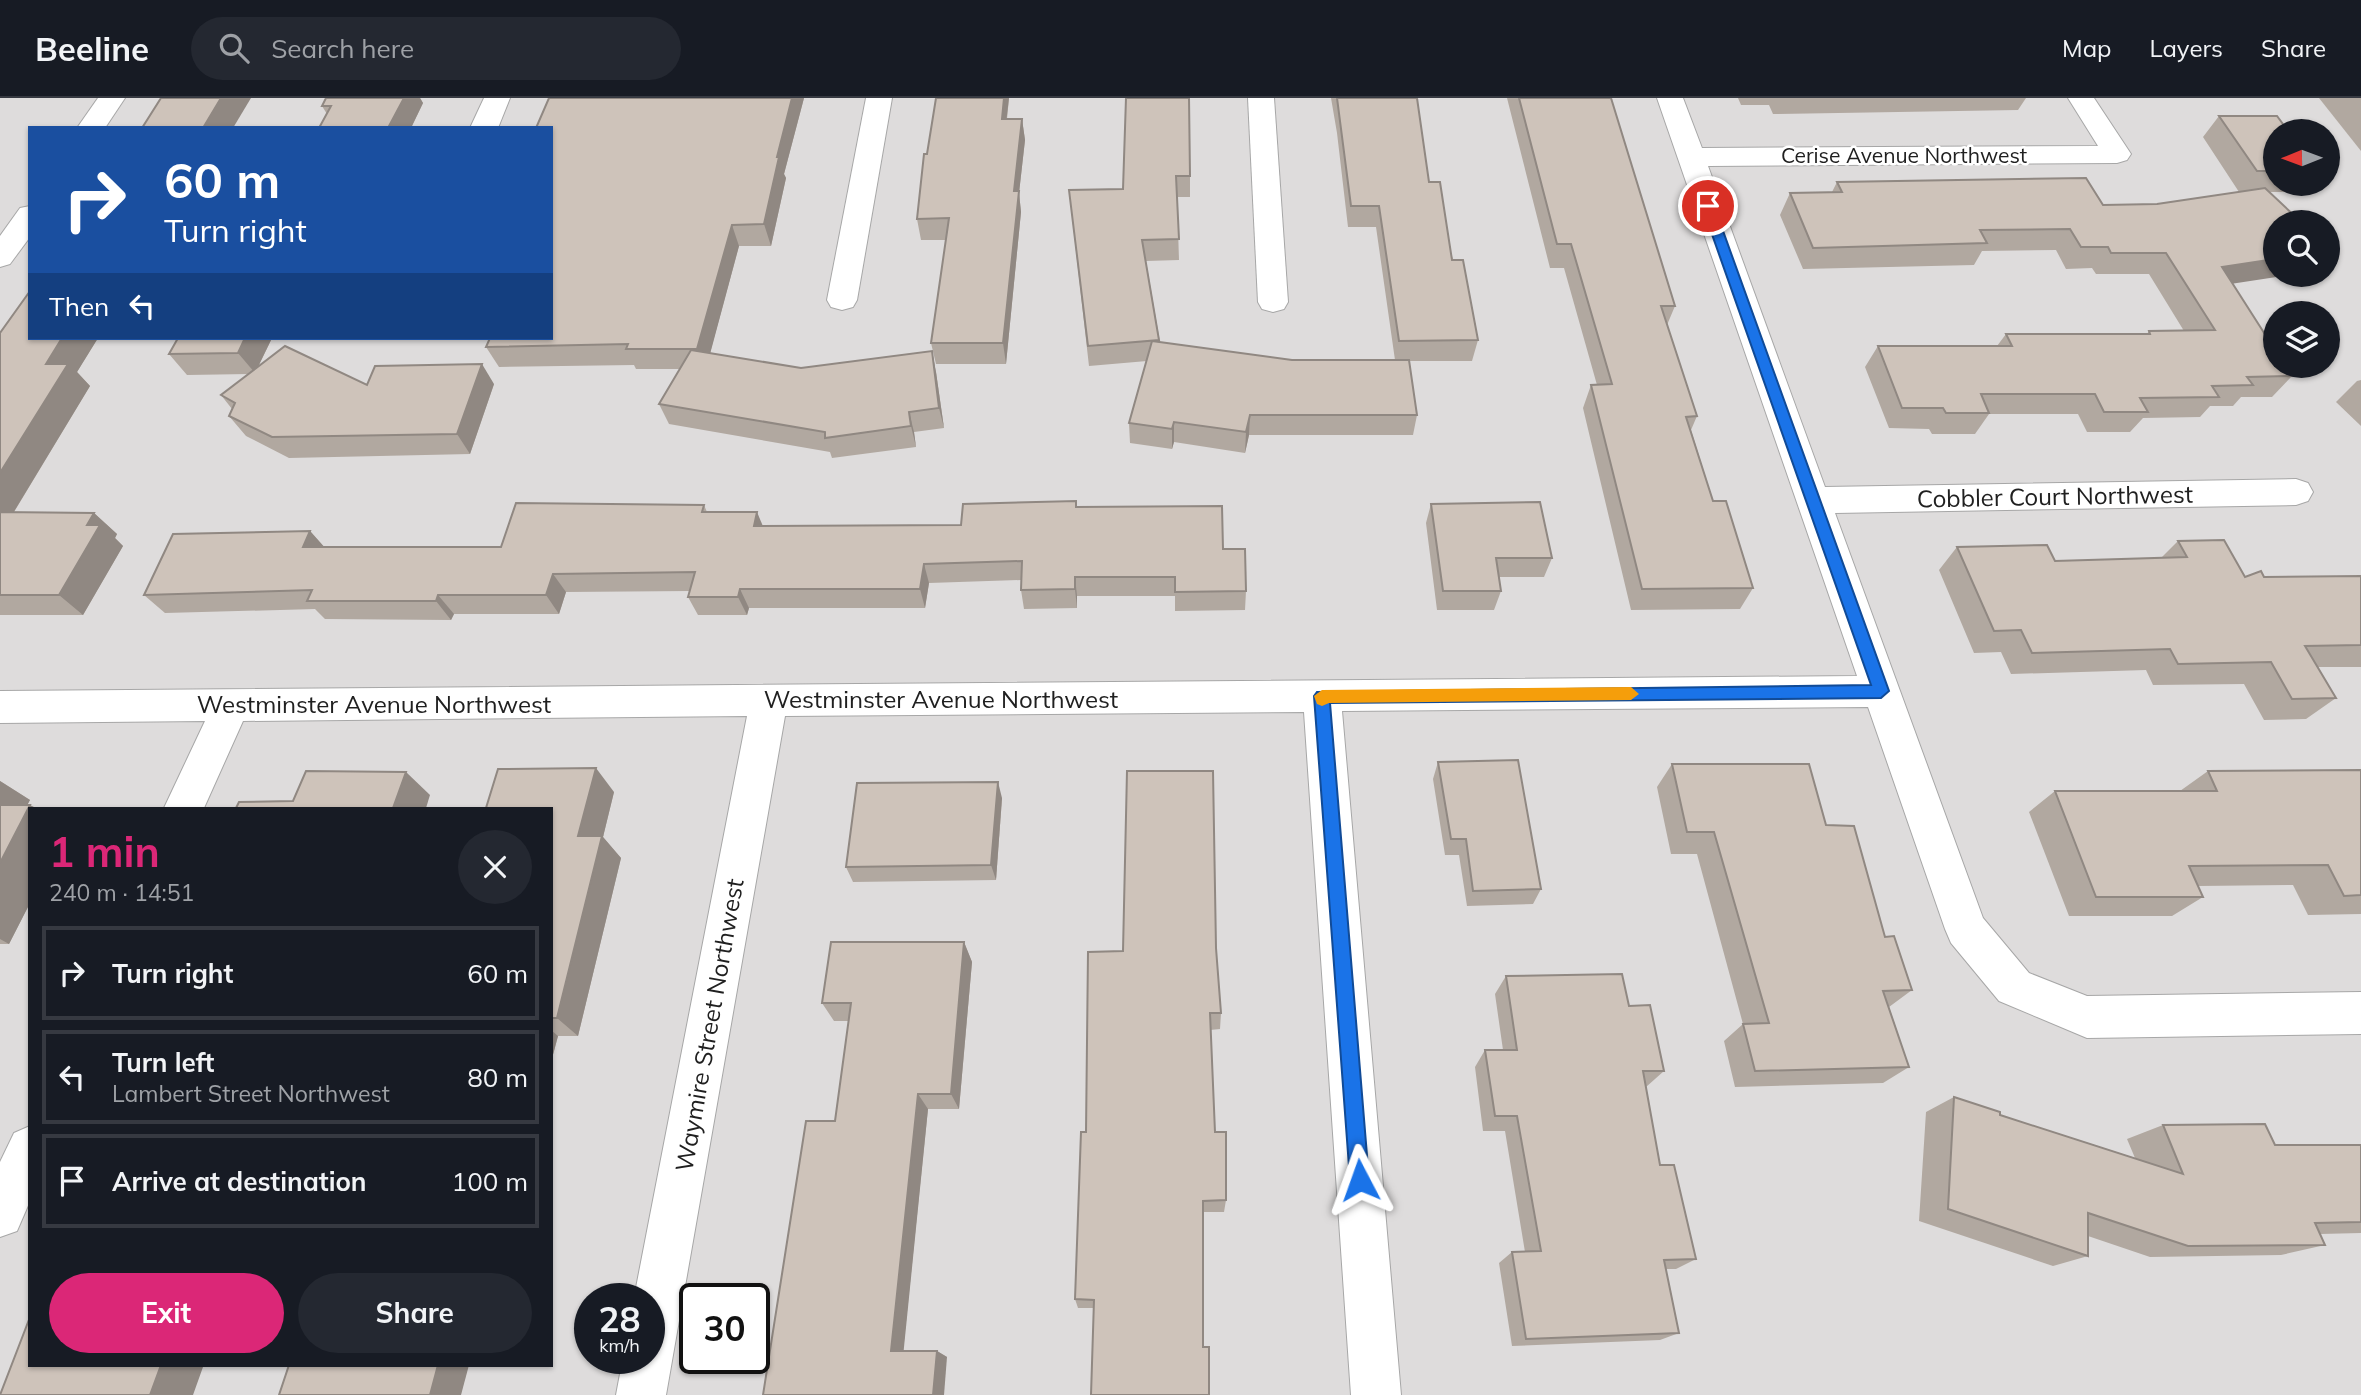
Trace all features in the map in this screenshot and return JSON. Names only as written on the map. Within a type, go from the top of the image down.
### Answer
[{"type":"street","points":[[92,126],[112,98]]},
{"type":"street","points":[[485,126],[497,98]]},
{"type":"street","points":[[842,300],[879,98]]},
{"type":"street","points":[[1261,98],[1273,302]]},
{"type":"street","points":[[1670,98],[1966,929],[2014,987],[2087,1017],[2361,1013]]},
{"type":"street","name":"Cerise Avenue Northwest","points":[[1691,157],[2117,154],[2081,98]]},
{"type":"street","points":[[0,257],[28,218]]},
{"type":"street","name":"Cobbler Court Northwest","points":[[1814,500],[2296,492]]},
{"type":"street","name":"Westminster Avenue Northwest","points":[[0,707],[1881,691]]},
{"type":"street","points":[[1322,696],[1376,1395]]},
{"type":"street","name":"Waymire Street Northwest","points":[[661,1283],[769,701]]},
{"type":"street","points":[[184,807],[230,705]]},
{"type":"street","points":[[0,1214],[28,1153]]},
{"type":"street","points":[[641,1395],[645,1374]]},
{"type":"shaded area","points":[[0,98],[2361,98],[2361,1395],[0,1395]]},
{"type":"building","points":[[161,98],[221,98],[204,126],[143,126]]},
{"type":"building","points":[[326,98],[404,98],[389,126],[320,126],[331,106],[322,106]]},
{"type":"building","points":[[549,98],[792,98],[764,224],[732,225],[697,349],[626,349],[628,344],[486,347],[489,340],[553,340],[553,126],[537,126]]},
{"type":"building","points":[[936,98],[1004,98],[1002,119],[1022,119],[1014,191],[1019,191],[1003,343],[931,343],[949,218],[917,219],[924,154],[927,154]]},
{"type":"building","points":[[1126,98],[1189,98],[1190,176],[1176,176],[1179,239],[1142,240],[1159,340],[1088,346],[1069,190],[1123,189]]},
{"type":"building","points":[[1337,98],[1417,98],[1429,182],[1440,182],[1452,260],[1463,260],[1478,340],[1399,341],[1379,206],[1351,206]]},
{"type":"building","points":[[1519,98],[1611,98],[1675,306],[1661,306],[1697,416],[1686,417],[1713,501],[1726,501],[1753,588],[1642,589],[1591,385],[1612,384],[1571,244],[1557,244]]},
{"type":"building","points":[[2219,116],[2277,116],[2279,119],[2263,119],[2263,171],[2257,171]]},
{"type":"building","points":[[2086,178],[2103,205],[2157,204],[2263,188],[2263,196],[2273,196],[2288,210],[2263,210],[2263,261],[2222,267],[2263,331],[2263,377],[2247,377],[2253,385],[2212,386],[2219,397],[2140,398],[2148,412],[2104,412],[2095,394],[1981,394],[1989,413],[1946,413],[1943,408],[1902,408],[1878,346],[2012,346],[2006,334],[2150,334],[2149,331],[2215,330],[2166,253],[2111,253],[2108,247],[2081,247],[2070,229],[1980,230],[1987,243],[1813,248],[1790,193],[1842,192],[1837,182]]},
{"type":"building","points":[[28,294],[28,340],[61,340],[46,364],[68,364],[0,473],[0,333]]},
{"type":"building","points":[[177,340],[244,340],[238,353],[169,354]]},
{"type":"building","points":[[1152,341],[1292,360],[1409,360],[1417,415],[1250,415],[1246,432],[1174,422],[1172,429],[1129,423]]},
{"type":"building","points":[[285,346],[367,385],[375,366],[482,364],[457,434],[272,437],[229,416],[235,403],[221,395]]},
{"type":"building","points":[[691,350],[801,368],[932,351],[939,408],[909,412],[911,426],[825,438],[825,432],[659,404]]},
{"type":"building","points":[[1076,501],[1076,507],[1222,506],[1223,549],[1245,549],[1246,591],[1175,592],[1175,577],[1075,577],[1075,589],[1021,590],[1022,561],[924,564],[920,589],[740,589],[738,597],[688,597],[695,572],[553,574],[546,595],[438,595],[436,601],[307,601],[312,590],[144,595],[173,534],[310,531],[303,547],[501,547],[516,503],[704,505],[702,512],[757,512],[754,526],[961,525],[963,504]]},
{"type":"building","points":[[1540,502],[1552,558],[1496,558],[1501,591],[1443,591],[1431,504]]},
{"type":"building","points":[[0,512],[94,513],[87,525],[100,525],[59,595],[0,595]]},
{"type":"building","points":[[2224,540],[2245,577],[2261,571],[2264,577],[2361,576],[2361,645],[2305,646],[2336,698],[2292,699],[2271,662],[2178,664],[2170,649],[2032,653],[2021,630],[1994,631],[1957,547],[2047,545],[2055,561],[2187,557],[2178,541]]},
{"type":"building","points":[[1518,760],[1541,889],[1473,891],[1466,839],[1451,839],[1438,762]]},
{"type":"building","points":[[1672,764],[1809,764],[1826,825],[1854,826],[1885,937],[1894,936],[1912,990],[1883,991],[1909,1067],[1755,1071],[1743,1024],[1769,1023],[1714,832],[1687,832]]},
{"type":"building","points":[[596,768],[578,836],[602,836],[557,1018],[553,1018],[553,807],[486,807],[498,769]]},
{"type":"building","points":[[2361,770],[2361,895],[2344,896],[2328,865],[2189,866],[2203,897],[2096,897],[2055,791],[2217,791],[2208,771]]},
{"type":"building","points":[[306,771],[406,772],[393,807],[236,807],[239,802],[293,801]]},
{"type":"building","points":[[1127,771],[1213,771],[1216,948],[1221,1013],[1210,1013],[1215,1132],[1226,1132],[1226,1200],[1203,1201],[1203,1347],[1209,1347],[1209,1395],[1091,1395],[1094,1300],[1075,1299],[1081,1132],[1086,1132],[1088,952],[1123,951]]},
{"type":"building","points":[[998,782],[991,865],[846,867],[857,783]]},
{"type":"building","points":[[0,805],[30,805],[28,807],[0,863]]},
{"type":"building","points":[[831,942],[964,942],[951,1094],[918,1094],[891,1351],[937,1351],[933,1395],[763,1395],[766,1374],[770,1374],[770,1350],[806,1121],[835,1121],[851,1003],[822,1003]]},
{"type":"building","points":[[1622,974],[1629,1006],[1650,1005],[1664,1071],[1643,1071],[1660,1165],[1674,1165],[1696,1259],[1664,1260],[1679,1333],[1526,1339],[1512,1252],[1541,1251],[1517,1116],[1495,1116],[1485,1050],[1517,1050],[1506,976]]},
{"type":"building","points":[[1954,1097],[2000,1112],[2000,1115],[2183,1174],[2163,1125],[2265,1124],[2275,1145],[2361,1145],[2361,1222],[2315,1223],[2325,1245],[2188,1246],[2088,1213],[2088,1256],[1948,1209]]},
{"type":"building","points":[[28,1322],[28,1367],[160,1367],[150,1395],[0,1395]]},
{"type":"building","points":[[288,1367],[437,1367],[430,1395],[279,1395]]},
{"type":"slow traffic","points":[[1322,699],[1322,696],[1631,694]]},
{"type":"route","points":[[1360,1180],[1322,696],[1881,691],[1708,206]]}]
